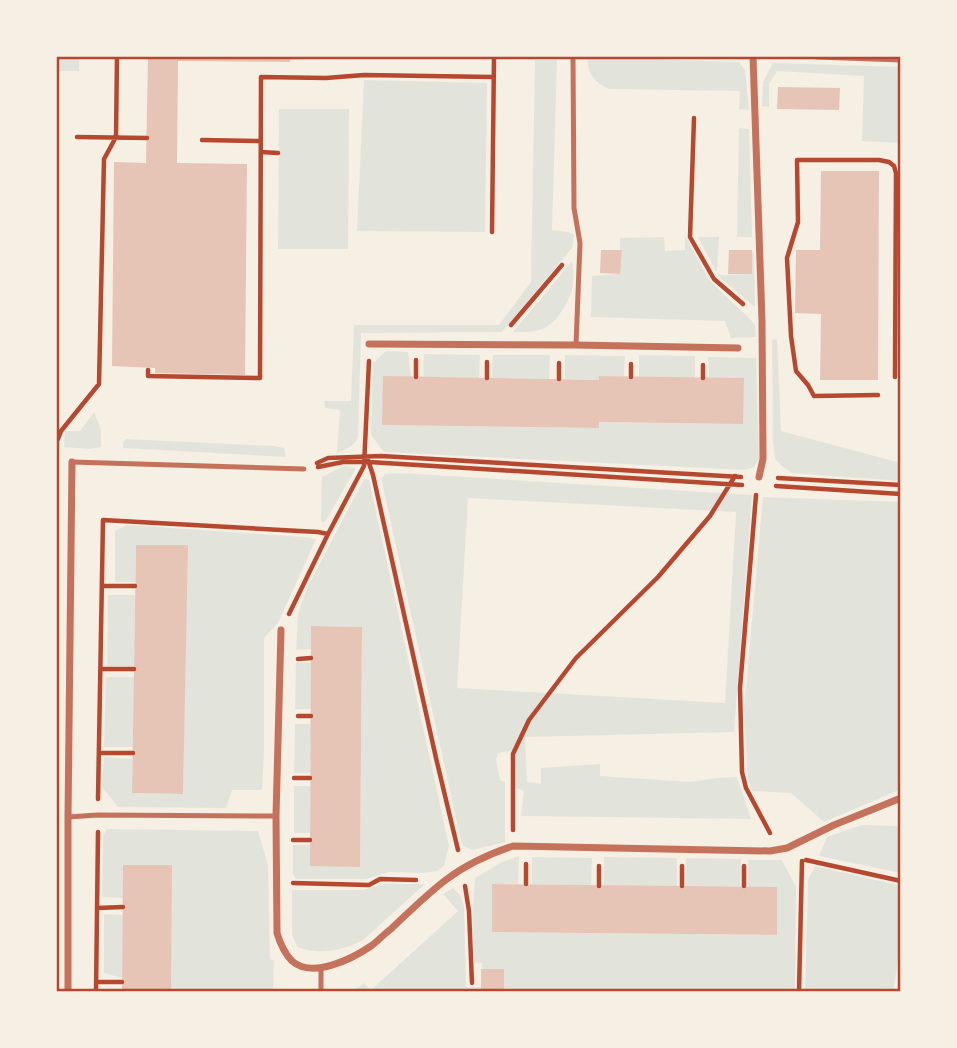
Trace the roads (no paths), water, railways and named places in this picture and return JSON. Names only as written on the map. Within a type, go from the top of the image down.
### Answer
[{"type":"street","points":[[753,56],[762,321],[763,459],[759,477]]},
{"type":"street","points":[[817,56],[901,59]]},
{"type":"street","points":[[369,344],[738,348]]},
{"type":"street","points":[[68,992],[72,462]]},
{"type":"street","points":[[281,631],[276,816],[277,933],[281,946],[293,962],[304,966],[321,969],[346,960],[371,946],[462,868],[513,846],[771,851],[787,848],[834,825],[901,798]]},
{"type":"lane","points":[[573,56],[573,208],[580,243],[576,345]]},
{"type":"lane","points":[[72,462],[304,469]]},
{"type":"lane","points":[[68,817],[276,816]]},
{"type":"lane","points":[[321,969],[321,992]]}]
